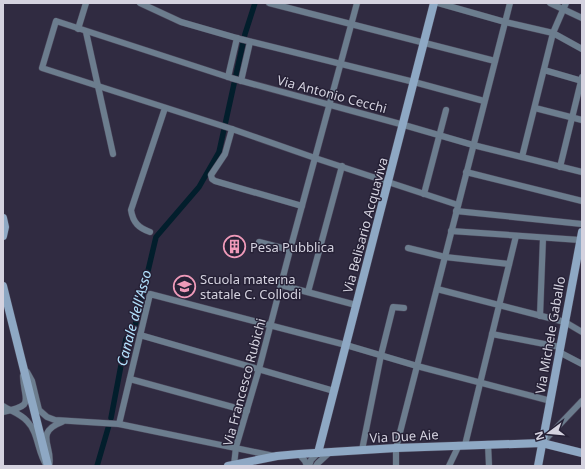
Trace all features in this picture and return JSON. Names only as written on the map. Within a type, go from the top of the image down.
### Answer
[{"type":"street","points":[[78,29],[86,3]]},
{"type":"street","points":[[140,3],[181,22],[238,39],[414,82],[484,101]]},
{"type":"street","points":[[269,3],[495,61]]},
{"type":"street","name":"Via Francesco Rubichi","points":[[231,465],[259,369],[357,3]]},
{"type":"street","name":"Via Belisario Acquaviva","points":[[318,453],[404,125],[434,3]]},
{"type":"street","points":[[438,3],[505,22],[553,33],[582,49]]},
{"type":"street","points":[[396,466],[396,448],[510,3]]},
{"type":"street","points":[[550,3],[565,6],[582,18]]},
{"type":"street","points":[[522,157],[553,33],[565,6]]},
{"type":"street","name":"Via Antonio Cecchi","points":[[98,87],[42,68],[56,21],[240,81],[473,145],[582,172]]},
{"type":"street","points":[[86,32],[113,154]]},
{"type":"street","points":[[230,78],[238,39]]},
{"type":"street","points":[[240,81],[249,42]]},
{"type":"street","points":[[544,70],[582,79],[560,167]]},
{"type":"street","points":[[98,87],[230,128],[424,194],[457,208],[582,224]]},
{"type":"street","points":[[150,232],[139,228],[131,210],[165,108]]},
{"type":"street","points":[[535,108],[582,120]]},
{"type":"street","points":[[424,194],[446,110]]},
{"type":"street","points":[[230,128],[225,154],[211,175],[212,179],[302,206]]},
{"type":"street","points":[[308,292],[342,166]]},
{"type":"street","points":[[466,172],[582,201]]},
{"type":"street","points":[[3,218],[5,227],[3,236]]},
{"type":"street","points":[[451,231],[544,238],[581,236]]},
{"type":"street","points":[[449,466],[462,445],[480,382],[516,236]]},
{"type":"street","name":"Via Michele Gaballo","points":[[538,466],[581,236]]},
{"type":"street","points":[[540,316],[544,238]]},
{"type":"street","points":[[259,242],[290,250]]},
{"type":"street","points":[[408,248],[445,257],[509,264]]},
{"type":"street","points":[[281,285],[356,305]]},
{"type":"street","points":[[3,286],[48,466]]},
{"type":"street","points":[[437,289],[565,322],[582,332]]},
{"type":"street","points":[[117,424],[130,379],[150,294],[346,345],[417,366],[551,401]]},
{"type":"street","points":[[362,450],[381,355],[393,307],[404,308]]},
{"type":"street","points":[[492,334],[559,350],[582,364]]},
{"type":"street","points":[[140,335],[334,391]]},
{"type":"street","points":[[6,411],[18,409],[24,405],[27,398],[24,386],[23,365]]},
{"type":"street","points":[[23,365],[32,382],[39,410],[47,417],[64,422],[117,424],[277,456]]},
{"type":"street","points":[[130,379],[247,411]]},
{"type":"street","points":[[542,443],[582,401]]},
{"type":"street","points":[[3,406],[6,411],[27,420],[34,430],[42,459],[48,466]]},
{"type":"street","points":[[48,466],[51,460],[46,443],[46,434],[54,425],[64,422]]},
{"type":"street","name":"Via Due Aie","points":[[231,465],[277,456],[299,454],[488,444],[542,443],[582,453]]},
{"type":"street","points":[[488,444],[489,466]]},
{"type":"street","points":[[317,464],[330,452]]},
{"type":"street","points":[[317,464],[318,453]]},
{"type":"street","points":[[308,466],[311,460],[318,453]]},
{"type":"street","points":[[299,454],[308,466]]},
{"type":"waterway","name":"Canale dell'Asso","points":[[111,418],[126,339],[135,326],[156,237],[199,187],[219,152],[245,34],[255,3]]},
{"type":"waterway","name":"Canale dell'Asso","points":[[97,466],[109,425]]},
{"type":"place","name":"Pesa Pubblica","points":[[235,247]]},
{"type":"place","name":"Scuola materna statale C. Collodi","points":[[185,286]]}]
